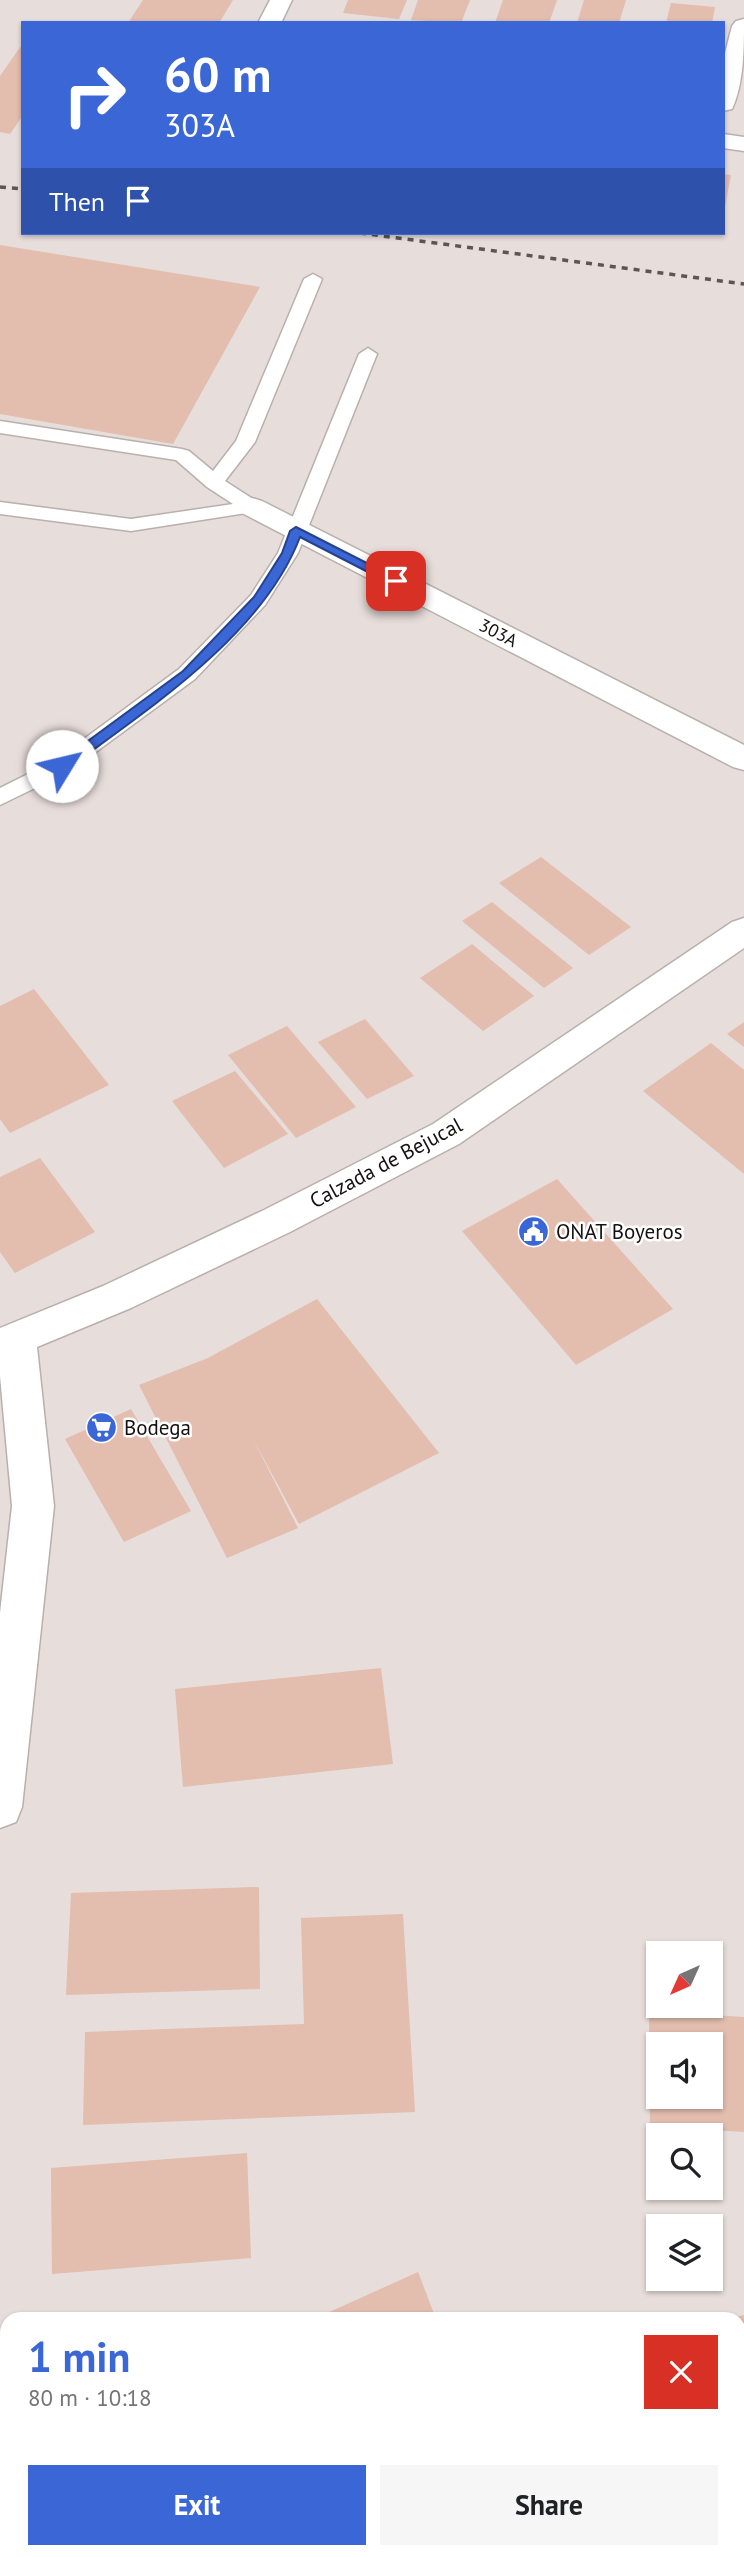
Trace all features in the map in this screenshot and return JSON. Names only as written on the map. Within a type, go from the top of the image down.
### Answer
[{"type":"street","points":[[270,21],[281,0]]},
{"type":"street","points":[[725,97],[744,26]]},
{"type":"street","points":[[725,141],[744,144]]},
{"type":"street","name":"303A","points":[[252,508],[744,759]]},
{"type":"street","name":"Calzada de Bejucal","points":[[8,1342],[129,1292],[277,1221],[446,1134],[739,941]]},
{"type":"street","points":[[0,1807],[33,1506],[8,1342]]},
{"type":"lane","points":[[214,484],[245,442],[313,279]]},
{"type":"lane","points":[[0,797],[62,766],[187,674],[258,600],[288,553],[368,354]]},
{"type":"lane","points":[[0,426],[183,455],[214,484],[252,508]]},
{"type":"lane","points":[[0,509],[131,525],[252,508]]},
{"type":"building","points":[[143,0],[233,0],[220,21],[129,21]]},
{"type":"building","points":[[348,0],[407,0],[399,19],[343,13]]},
{"type":"building","points":[[418,0],[470,0],[462,21],[411,20]]},
{"type":"building","points":[[503,0],[557,0],[550,21],[496,21]]},
{"type":"building","points":[[584,0],[626,0],[620,21],[578,21]]},
{"type":"building","points":[[671,3],[715,7],[712,21],[666,21]]},
{"type":"building","points":[[21,46],[21,118],[10,134],[0,132],[0,76]]},
{"type":"building","points":[[725,174],[731,175],[725,206]]},
{"type":"building","points":[[0,245],[260,287],[173,444],[0,414]]},
{"type":"building","points":[[541,857],[631,927],[589,955],[499,883]]},
{"type":"building","points":[[492,902],[573,968],[544,988],[462,921]]},
{"type":"building","points":[[472,944],[534,996],[483,1031],[420,978]]},
{"type":"building","points":[[34,989],[109,1085],[10,1133],[0,1119],[0,1006]]},
{"type":"building","points":[[365,1019],[414,1076],[367,1099],[318,1042]]},
{"type":"building","points":[[744,1022],[744,1047],[727,1034]]},
{"type":"building","points":[[287,1026],[356,1107],[296,1138],[228,1055]]},
{"type":"building","points":[[711,1043],[744,1070],[744,1174],[643,1091]]},
{"type":"building","points":[[235,1071],[288,1134],[224,1168],[172,1101]]},
{"type":"building","points":[[40,1158],[95,1232],[15,1273],[0,1252],[0,1177]]},
{"type":"building","points":[[557,1179],[673,1309],[576,1365],[462,1231]]},
{"type":"building","points":[[317,1299],[439,1453],[299,1524],[253,1439],[298,1528],[227,1558],[139,1385],[208,1358]]},
{"type":"building","points":[[131,1409],[191,1511],[124,1542],[65,1439]]},
{"type":"building","points":[[381,1668],[393,1764],[183,1787],[175,1689]]},
{"type":"building","points":[[259,1887],[260,1989],[66,1995],[71,1893]]},
{"type":"building","points":[[403,1914],[415,2112],[83,2125],[85,2032],[304,2024],[301,1918]]},
{"type":"building","points":[[744,2017],[744,2132],[723,2131],[723,2123],[650,2123],[650,2109],[723,2109],[723,2032],[649,2032],[649,2018]]},
{"type":"building","points":[[247,2153],[251,2258],[52,2274],[51,2168]]},
{"type":"building","points":[[418,2272],[433,2312],[329,2312]]},
{"type":"railway","points":[[0,187],[21,189]]},
{"type":"railway","points":[[375,235],[744,284]]},
{"type":"place","name":"ONAT Boyeros","points":[[533,1232]]},
{"type":"place","name":"Bodega","points":[[101,1428]]},
{"type":"route","points":[[62,766],[187,674],[258,600],[288,553],[296,531],[396,581]]}]
